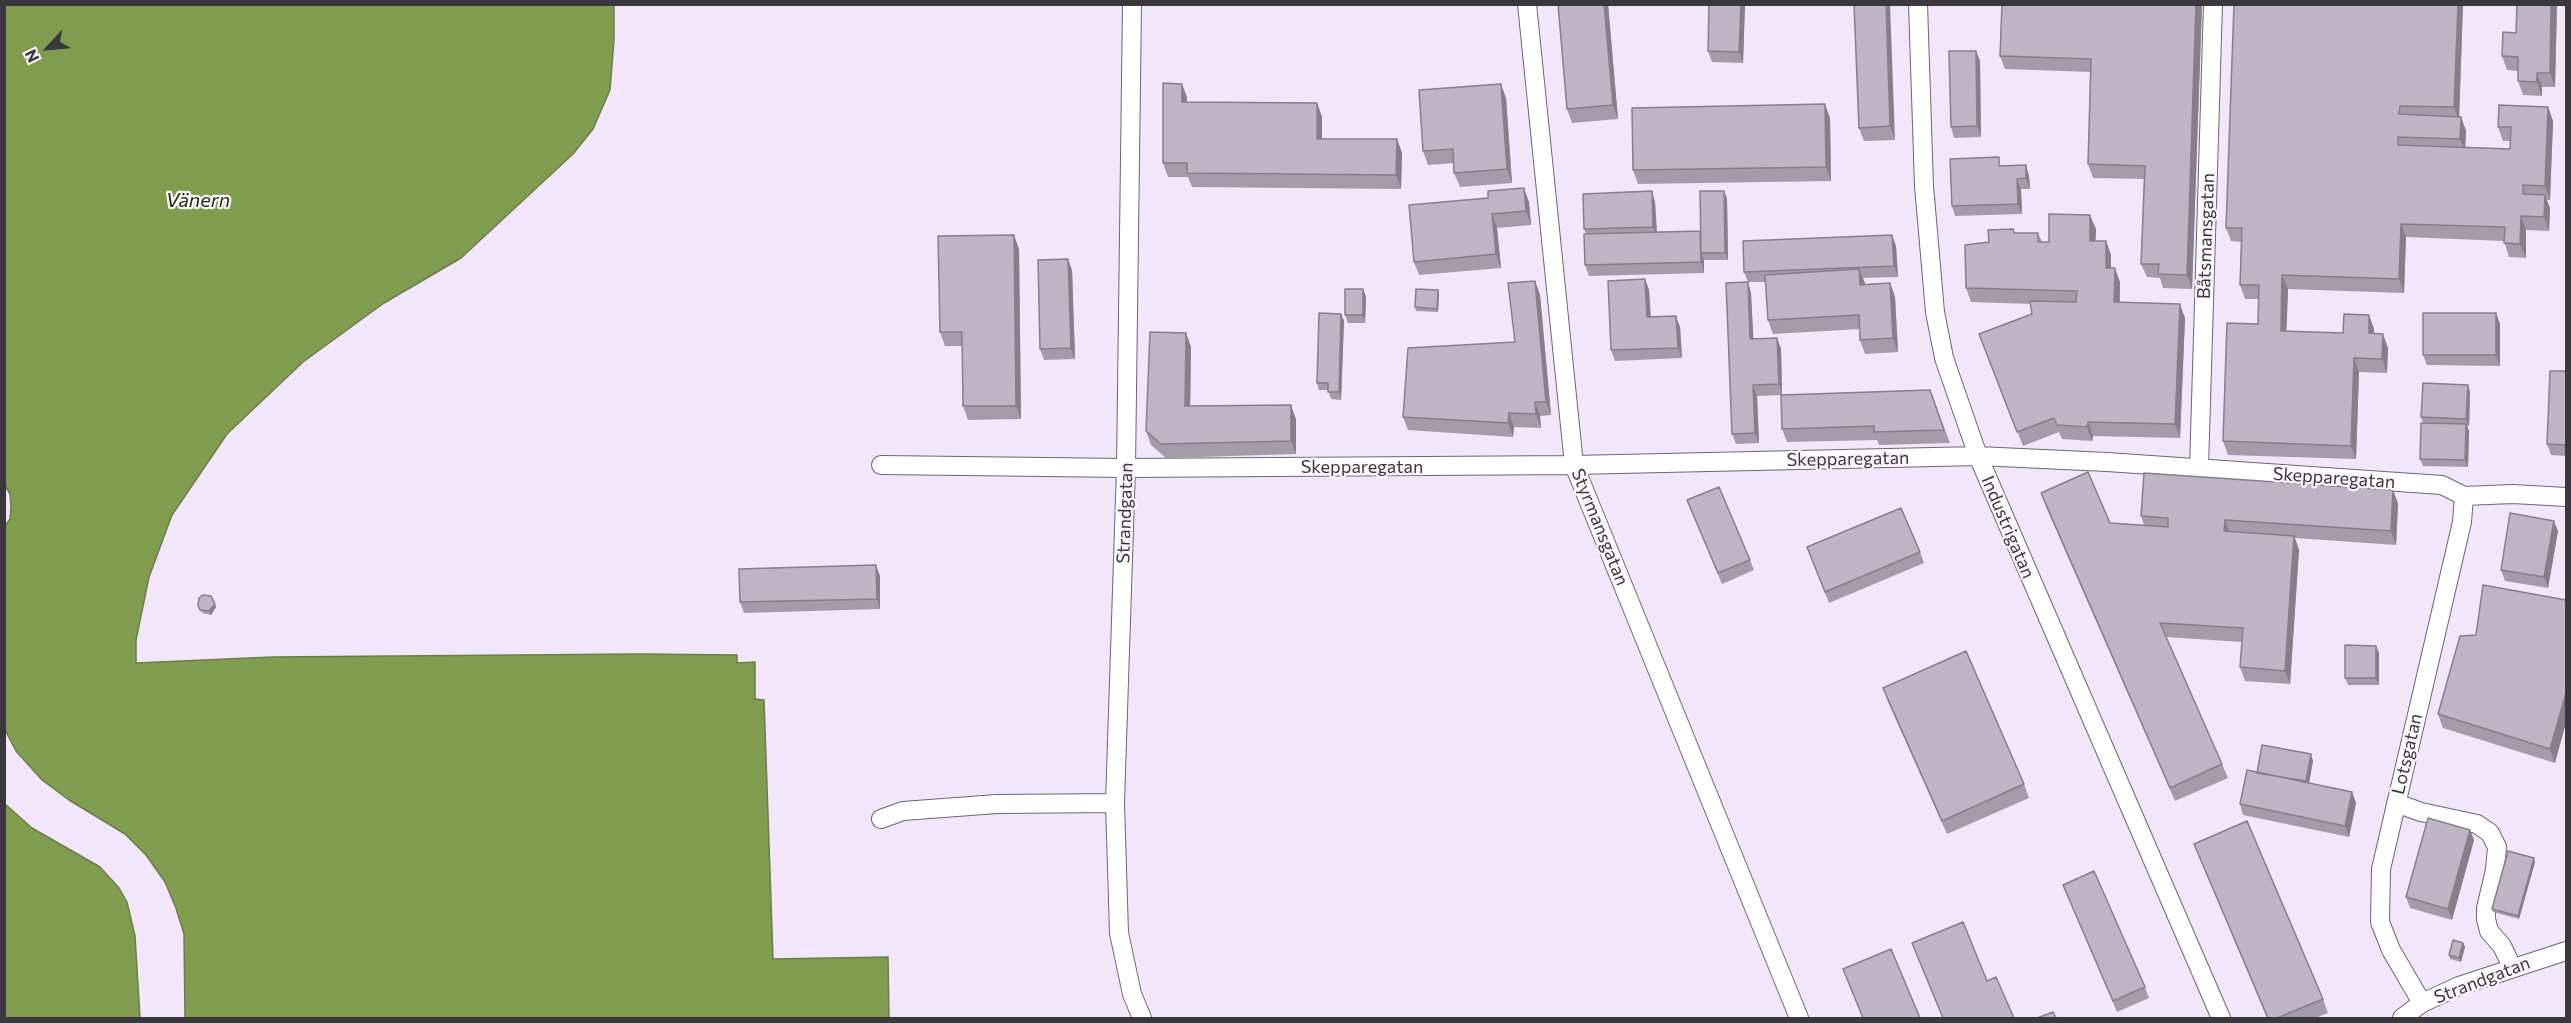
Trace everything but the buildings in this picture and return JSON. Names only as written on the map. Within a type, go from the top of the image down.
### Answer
[{"type":"street","name":"Strandgatan","points":[[1132,4],[1126,468],[1115,803],[1119,933],[1132,994],[1142,1018]]},
{"type":"street","name":"Styrmansgatan","points":[[1527,4],[1574,465],[1799,1018]]},
{"type":"street","name":"Industrigatan","points":[[1918,4],[1924,186],[1935,312],[1944,358],[1978,456],[2221,1018]]},
{"type":"street","name":"Båtsmansgatan","points":[[2199,468],[2213,4]]},
{"type":"street","name":"Skepparegatan","points":[[881,465],[1126,468],[1574,465],[1978,456],[2199,468],[2442,485],[2464,496],[2513,494],[2566,497]]},
{"type":"street","name":"Lotsgatan","points":[[2422,1003],[2391,950],[2380,922],[2381,869],[2462,522],[2464,496]]},
{"type":"street","points":[[881,819],[903,811],[997,804],[1115,803]]},
{"type":"street","points":[[2396,803],[2421,812],[2477,824],[2490,833],[2496,847],[2486,919],[2489,930],[2502,946],[2512,967]]},
{"type":"street","name":"Strandgatan","points":[[2402,1018],[2422,1003],[2459,986],[2566,951]]},
{"type":"water","name":"Vänern","points":[[5,4],[614,5],[610,90],[593,129],[573,154],[461,258],[384,303],[303,362],[227,434],[172,515],[149,577],[136,640],[136,663],[272,657],[640,654],[737,655],[737,663],[755,662],[755,699],[764,700],[773,959],[888,957],[889,1018],[185,1018],[184,934],[165,882],[146,855],[125,834],[69,800],[42,780],[16,751],[5,730],[4,527],[10,519],[11,507],[10,494],[4,484]]},
{"type":"water","points":[[5,804],[32,828],[100,867],[119,888],[127,902],[135,936],[140,1018],[5,1018]]}]
